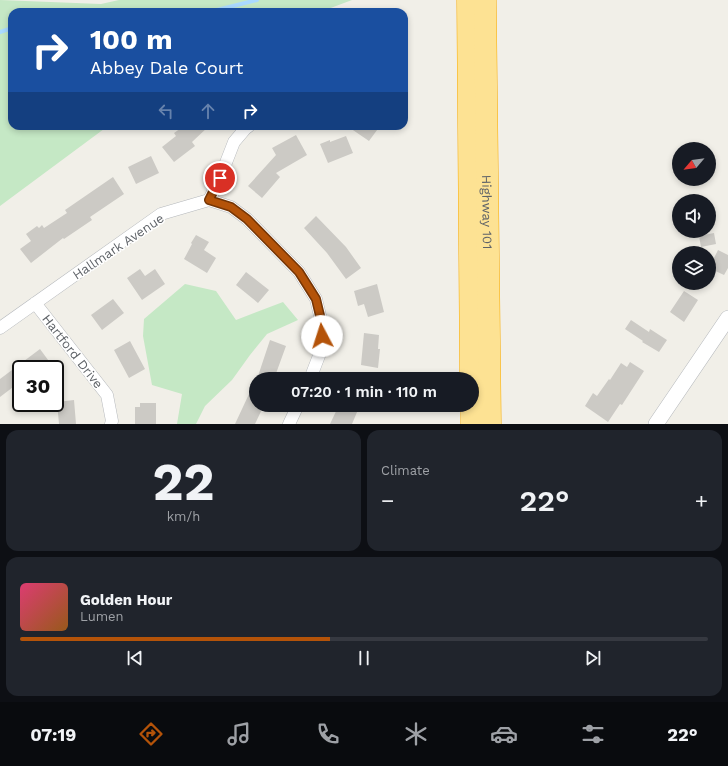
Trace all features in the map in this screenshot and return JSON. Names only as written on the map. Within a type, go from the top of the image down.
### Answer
[{"type":"highway","name":"Highway 101","points":[[468,0],[471,372]]},
{"type":"highway","name":"Highway 101","points":[[485,0],[490,424]]},
{"type":"highway","points":[[472,412],[472,424]]},
{"type":"street","points":[[245,130],[234,142],[220,178],[209,200],[231,207],[247,219],[299,272],[316,299],[322,324],[322,348],[313,372]]},
{"type":"street","name":"Hallmark Avenue","points":[[0,328],[161,214],[209,200]]},
{"type":"street","name":"Hartford Drive","points":[[36,303],[107,395],[112,421],[111,424]]},
{"type":"street","points":[[656,424],[728,318]]},
{"type":"street","points":[[288,424],[294,412]]},
{"type":"green space","points":[[0,0],[101,4],[119,0],[352,0],[331,8],[8,8],[8,130],[103,130],[0,206]]},
{"type":"green space","points":[[185,284],[216,291],[236,320],[283,302],[298,320],[267,334],[232,380],[205,406],[196,424],[177,424],[182,394],[152,385],[143,336],[144,319]]},
{"type":"building","points":[[178,130],[205,130],[192,142],[195,146],[174,162],[162,147],[176,136],[174,133]]},
{"type":"building","points":[[353,130],[377,130],[369,141]]},
{"type":"building","points":[[296,135],[307,155],[276,173],[280,177],[262,198],[248,186],[276,155],[272,148]]},
{"type":"building","points":[[346,136],[353,153],[328,163],[320,144]]},
{"type":"building","points":[[151,156],[159,173],[136,184],[128,167]]},
{"type":"building","points":[[113,177],[124,194],[90,217],[92,220],[64,239],[63,238],[31,263],[20,249],[31,241],[26,234],[37,226],[39,228],[42,225],[44,228],[67,213],[65,210]]},
{"type":"building","points":[[316,216],[346,247],[361,268],[346,279],[327,253],[304,228]]},
{"type":"building","points":[[196,235],[209,242],[204,250],[216,258],[207,273],[184,259]]},
{"type":"building","points":[[699,238],[715,238],[716,244],[701,246]]},
{"type":"building","points":[[718,250],[728,255],[728,268],[724,275],[716,271],[716,254]]},
{"type":"building","points":[[140,269],[145,276],[155,269],[165,284],[142,300],[127,278]]},
{"type":"building","points":[[246,272],[269,290],[258,303],[236,285]]},
{"type":"building","points":[[377,284],[384,312],[368,317],[364,304],[358,306],[354,291]]},
{"type":"building","points":[[684,291],[698,300],[684,322],[670,312]]},
{"type":"building","points":[[113,299],[124,313],[102,330],[91,315]]},
{"type":"building","points":[[631,320],[649,332],[650,329],[667,340],[659,352],[642,342],[643,341],[625,329]]},
{"type":"building","points":[[364,333],[379,335],[378,349],[380,349],[378,368],[361,365]]},
{"type":"building","points":[[270,340],[286,346],[277,372],[259,372]]},
{"type":"building","points":[[130,341],[145,369],[129,378],[114,350]]},
{"type":"building","points":[[40,349],[48,360],[25,360]]},
{"type":"building","points":[[630,362],[644,371],[622,405],[620,404],[608,422],[585,406],[593,393],[597,396],[621,363],[627,367]]},
{"type":"building","points":[[12,370],[12,388],[0,397],[0,379]]},
{"type":"building","points":[[249,394],[249,412],[261,412],[255,424],[235,424]]},
{"type":"building","points":[[74,400],[76,424],[59,424],[58,412],[64,412],[64,401]]},
{"type":"building","points":[[140,403],[156,403],[156,424],[135,424],[135,407],[140,407]]},
{"type":"building","points":[[336,412],[357,412],[352,424],[330,424]]},
{"type":"waterway","points":[[225,8],[257,0]]},
{"type":"waterway","points":[[0,32],[8,29]]},
{"type":"route","points":[[220,178],[209,200],[231,207],[247,219],[299,272],[316,299],[322,324],[322,336]]}]
